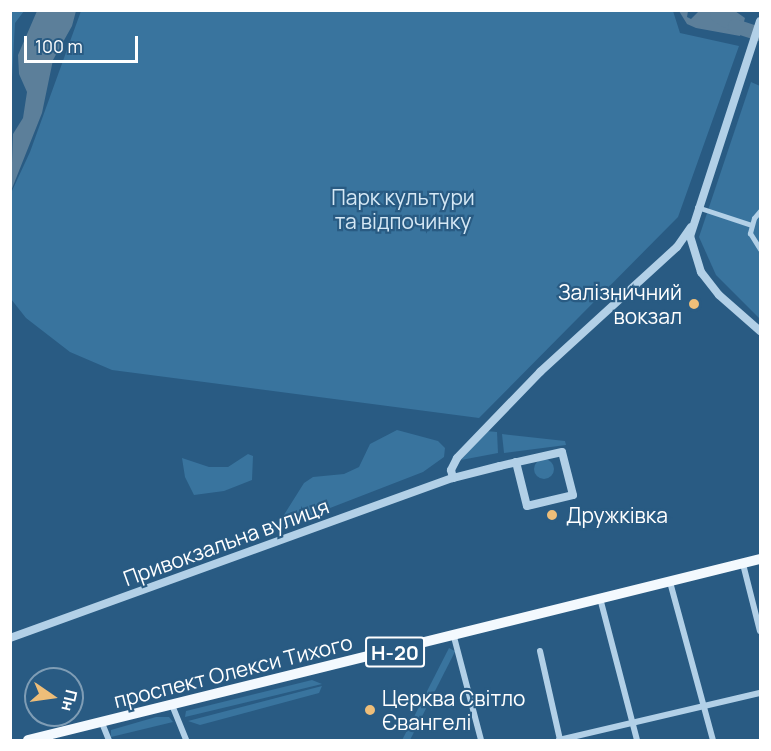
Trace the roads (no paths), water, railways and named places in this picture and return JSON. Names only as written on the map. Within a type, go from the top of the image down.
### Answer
[{"type":"main road","name":"проспект Олекси Тихого","points":[[28,741],[454,637],[760,559]]},
{"type":"street","points":[[453,478],[451,470],[457,458],[470,443],[556,357],[677,247],[691,227],[760,21]]},
{"type":"street","points":[[698,207],[751,225]]},
{"type":"street","points":[[760,211],[751,225],[753,240],[760,249]]},
{"type":"street","points":[[691,227],[692,250],[701,272],[719,295],[760,331]]},
{"type":"street","name":"Привокзальна вулиця","points":[[10,638],[453,478],[516,462],[562,452],[573,495],[527,506],[516,462]]},
{"type":"street","points":[[743,564],[760,631]]},
{"type":"street","points":[[670,582],[713,741]]},
{"type":"street","points":[[600,598],[637,741]]},
{"type":"street","points":[[454,637],[481,741]]},
{"type":"street","points":[[540,651],[560,740],[760,693]]},
{"type":"street","points":[[172,705],[186,741]]},
{"type":"street","points":[[102,723],[109,741]]},
{"type":"waterway","points":[[717,10],[717,15],[735,26],[760,34]]},
{"type":"place","name":"Залізничний вокзал","points":[[694,304]]},
{"type":"place","name":"Дружківка","points":[[552,515]]},
{"type":"place","name":"Церква Світло Євангелі","points":[[370,710]]},
{"type":"park label","name":"Парк культури та відпочинку","points":[[403,209]]}]
